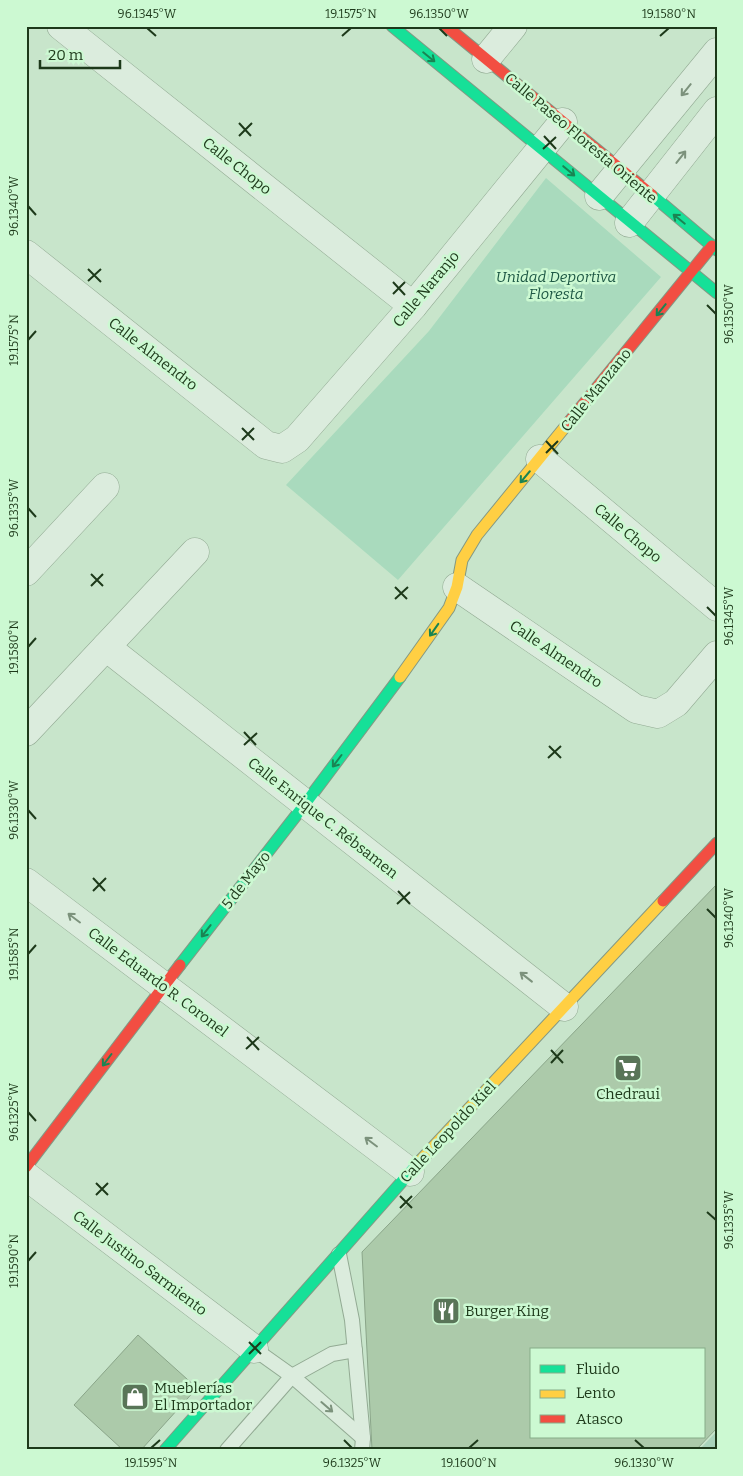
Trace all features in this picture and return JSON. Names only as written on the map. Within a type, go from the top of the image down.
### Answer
[{"type":"street","name":"Calle Chopo","points":[[61,26],[413,306]]},
{"type":"street","points":[[392,26],[717,293]]},
{"type":"street","name":"Calle Paseo Floresta Oriente","points":[[446,26],[714,248]]},
{"type":"street","points":[[486,59],[513,26]]},
{"type":"street","points":[[599,196],[717,52]]},
{"type":"street","points":[[630,223],[717,111]]},
{"type":"street","name":"Calle Naranjo","points":[[282,449],[297,439],[413,306],[563,122]]},
{"type":"street","name":"Calle Manzano","points":[[457,588],[462,560],[476,535],[692,272],[714,248]]},
{"type":"street","name":"Calle Almendro","points":[[26,254],[266,445],[282,449]]},
{"type":"street","name":"Calle Chopo","points":[[540,459],[717,607]]},
{"type":"street","points":[[26,572],[105,487]]},
{"type":"street","points":[[26,732],[195,552]]},
{"type":"street","name":"Calle Almendro","points":[[457,588],[636,709],[658,714],[676,704],[717,655]]},
{"type":"street","name":"5 de Mayo","points":[[26,1167],[163,986],[305,804],[435,630],[449,608],[457,588]]},
{"type":"street","name":"Calle Enrique C. Rébsamen","points":[[106,647],[564,1007]]},
{"type":"street","name":"Calle Leopoldo Kiel","points":[[165,1450],[410,1172],[717,842]]},
{"type":"street","name":"Calle Eduardo R. Coronel","points":[[26,882],[410,1172]]},
{"type":"street","name":"Calle Justino Sarmiento","points":[[26,1176],[254,1349]]},
{"type":"lane","points":[[339,1254],[352,1320],[362,1444]]},
{"type":"lane","points":[[254,1349],[292,1376],[362,1444]]},
{"type":"lane","points":[[227,1450],[292,1376],[332,1354],[355,1350]]},
{"type":"green space","name":"Unidad Deportiva Floresta","points":[[546,178],[661,277],[398,580],[286,485],[429,331]]},
{"type":"green space","points":[[717,1431],[717,1450],[699,1450]]},
{"type":"building","name":"Chedraui","points":[[717,884],[717,1428],[696,1450],[372,1450],[362,1252]]},
{"type":"building","name":"Mueblerías El Importador","points":[[138,1335],[197,1388],[141,1450],[123,1450],[74,1405]]},
{"type":"traffic: fast","points":[[392,26],[717,293]]},
{"type":"traffic: fast","points":[[652,195],[717,250]]},
{"type":"traffic: fast","points":[[180,965],[305,804],[400,677]]},
{"type":"traffic: fast","points":[[165,1450],[421,1160]]},
{"type":"traffic: slow","points":[[400,677],[449,608],[457,587],[462,560],[477,535],[569,422]]},
{"type":"traffic: slow","points":[[421,1160],[663,901]]},
{"type":"traffic: jam","points":[[446,26],[652,195]]},
{"type":"traffic: jam","points":[[569,422],[712,246]]},
{"type":"traffic: jam","points":[[663,901],[717,843]]},
{"type":"traffic: jam","points":[[26,1167],[180,965]]},
{"type":"place","name":"Chedraui","points":[[628,1068]]},
{"type":"place","name":"Burger King","points":[[446,1311]]},
{"type":"place","name":"Mueblerías El Importador","points":[[135,1397]]}]
